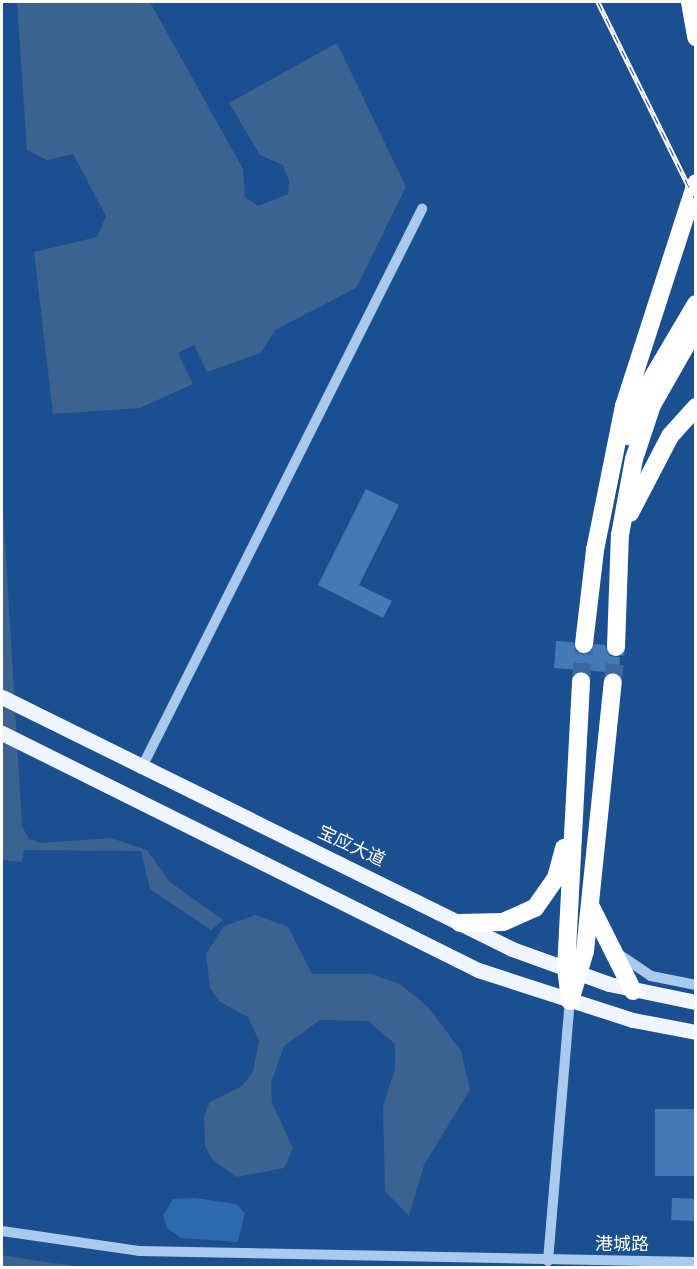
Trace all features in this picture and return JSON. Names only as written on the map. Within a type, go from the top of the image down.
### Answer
[{"type":"highway","points":[[690,2],[696,37]]},
{"type":"highway","points":[[584,644],[595,550],[624,406],[696,183]]},
{"type":"highway","points":[[609,489],[641,397],[696,304]]},
{"type":"highway","points":[[616,647],[620,535],[634,459],[652,405],[696,328]]},
{"type":"highway","points":[[620,571],[631,508],[670,436],[696,407]]},
{"type":"highway","points":[[574,972],[574,812],[581,681]]},
{"type":"highway","points":[[570,1001],[574,972],[590,903],[612,682]]},
{"type":"highway","points":[[460,923],[503,922],[535,908],[556,878],[574,812]]},
{"type":"highway","points":[[590,903],[607,947],[633,991]]},
{"type":"main road","name":"宝应大道","points":[[2,697],[141,769],[460,923],[574,972],[633,991],[696,1002]]},
{"type":"main road","points":[[2,733],[414,940],[570,1001],[696,1032]]},
{"type":"street","points":[[141,769],[422,209]]},
{"type":"street","points":[[607,947],[651,976],[696,985]]},
{"type":"street","points":[[548,1261],[570,1001]]},
{"type":"street","name":"港城路","points":[[2,1231],[139,1251],[548,1261],[560,1264],[696,1262]]},
{"type":"shaded area","points":[[17,2],[150,2],[243,169],[245,197],[258,206],[288,194],[289,181],[283,165],[260,155],[229,103],[337,43],[406,187],[356,288],[275,330],[261,353],[207,372],[194,345],[178,353],[193,384],[140,408],[53,414],[34,252],[97,237],[106,216],[73,154],[47,160],[27,150]]},
{"type":"shaded area","points":[[2,490],[22,826],[29,839],[41,843],[111,838],[147,850],[170,882],[223,920],[211,930],[150,889],[141,851],[24,850],[22,862],[2,860]]},
{"type":"shaded area","points":[[256,915],[288,927],[312,974],[372,974],[400,984],[428,1007],[461,1051],[470,1090],[424,1165],[409,1216],[385,1191],[383,1106],[395,1069],[395,1044],[368,1021],[320,1020],[284,1046],[271,1083],[272,1103],[293,1148],[284,1168],[236,1177],[212,1159],[205,1146],[204,1116],[210,1102],[242,1086],[253,1072],[259,1041],[248,1017],[220,1002],[210,988],[206,954],[224,926]]},
{"type":"shaded area","points":[[195,1198],[236,1204],[245,1213],[238,1242],[181,1238],[167,1228],[163,1215],[173,1199]]},
{"type":"shaded area","points":[[2,1255],[32,1260],[83,1267],[2,1267]]},
{"type":"building","points":[[366,489],[399,505],[359,585],[392,601],[383,618],[318,585]]},
{"type":"building","points":[[556,641],[573,642],[583,655],[595,644],[605,645],[610,656],[620,657],[619,673],[554,668]]},
{"type":"building","points":[[655,1109],[696,1109],[696,1176],[655,1176]]},
{"type":"building","points":[[672,1198],[696,1199],[695,1221],[671,1220]]},
{"type":"tunnel","points":[[581,681],[584,644]]},
{"type":"tunnel","points":[[613,682],[616,647]]},
{"type":"railway","points":[[598,2],[696,201]]}]
